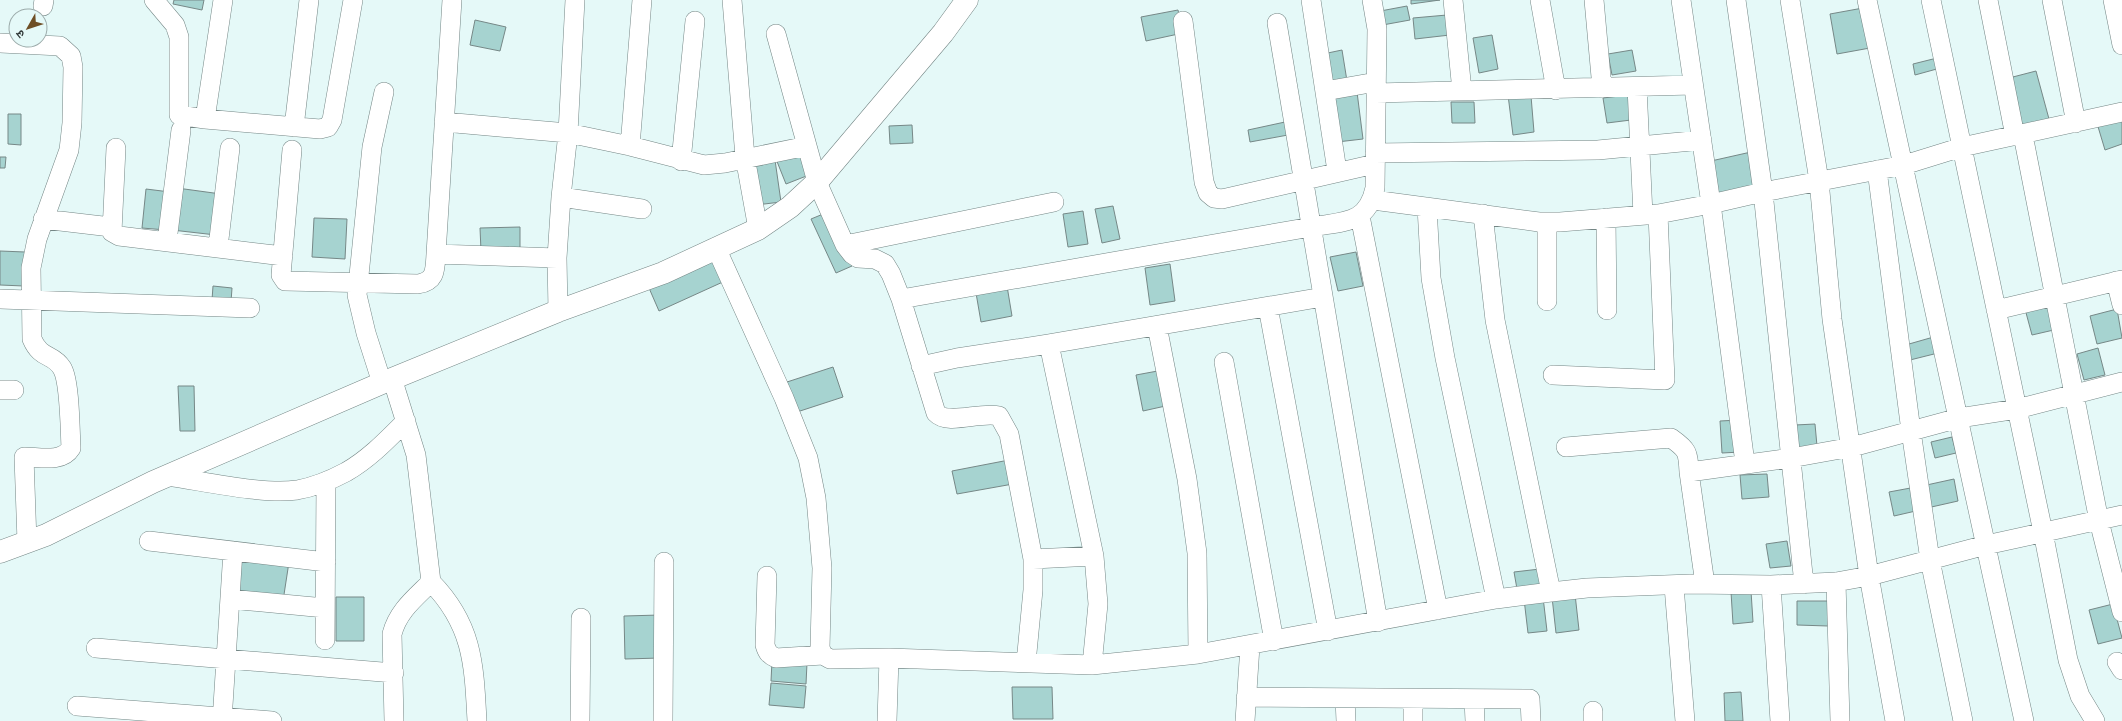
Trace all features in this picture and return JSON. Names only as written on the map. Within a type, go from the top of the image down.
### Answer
[{"type":"street","points":[[154,0],[175,25],[179,37],[179,115],[205,120],[320,129],[328,127],[332,120],[353,0]]},
{"type":"street","points":[[205,120],[223,0]]},
{"type":"street","points":[[294,127],[309,0]]},
{"type":"street","points":[[292,150],[281,275],[285,281],[426,283],[434,274],[436,254],[452,0]]},
{"type":"street","points":[[558,311],[557,258],[560,197],[568,133],[575,0]]},
{"type":"street","points":[[630,146],[642,0]]},
{"type":"street","points":[[732,0],[745,157],[758,229]]},
{"type":"street","points":[[0,552],[46,535],[167,476],[387,381],[558,311],[663,273],[717,250],[758,229],[790,207],[817,182],[943,33],[968,0]]},
{"type":"street","points":[[1311,0],[1337,171]]},
{"type":"street","points":[[901,299],[1311,227],[1360,216],[1368,209],[1373,200],[1375,188],[1377,29],[1372,0]]},
{"type":"street","points":[[1453,0],[1462,91]]},
{"type":"street","points":[[1540,0],[1556,90]]},
{"type":"street","points":[[1594,0],[1602,88]]},
{"type":"street","points":[[1681,0],[1711,204],[1745,463]]},
{"type":"street","points":[[1736,0],[1763,192],[1804,584]]},
{"type":"street","points":[[1790,0],[1819,181],[1832,319],[1852,447],[1869,576],[1895,721]]},
{"type":"street","points":[[1867,0],[2024,721]]},
{"type":"street","points":[[1930,0],[2043,532],[2072,677],[2080,696],[2095,721]]},
{"type":"street","points":[[1988,0],[2055,296],[2100,521],[2122,612]]},
{"type":"street","points":[[2052,0],[2076,123]]},
{"type":"street","points":[[2113,0],[2122,45]]},
{"type":"street","points":[[681,161],[695,21]]},
{"type":"street","points":[[1183,21],[1204,182],[1208,193],[1214,198],[1222,199],[1303,180],[1337,171],[1375,158],[1598,150],[1702,140]]},
{"type":"street","points":[[1276,23],[1378,622]]},
{"type":"street","points":[[776,34],[817,182],[845,245],[852,254],[858,258],[875,259],[885,264],[891,274],[901,299],[933,407],[940,417],[948,418],[991,414],[999,416],[1009,434],[1033,559],[1033,590],[1026,663]]},
{"type":"street","points":[[0,43],[60,46],[70,56],[73,67],[72,123],[69,150],[36,239],[31,268],[32,339],[36,350],[56,360],[63,369],[66,380],[71,448],[67,454],[60,457],[24,457],[27,542]]},
{"type":"street","points":[[1325,91],[1376,88],[1462,91],[1556,90],[1694,85]]},
{"type":"street","points":[[1553,375],[1666,380],[1651,214],[1640,146],[1637,87]]},
{"type":"street","points":[[384,92],[372,148],[357,296],[364,325],[387,381],[406,421],[416,455],[431,582],[447,597],[460,620],[470,649],[474,676],[477,721]]},
{"type":"street","points":[[1373,200],[1547,222],[1651,214],[1711,204],[1763,192],[1904,165],[1962,147],[2019,136],[2122,112]]},
{"type":"street","points":[[444,122],[568,133],[630,146],[681,161],[704,165],[725,163],[745,157],[807,146]]},
{"type":"street","points":[[167,241],[181,130]]},
{"type":"street","points":[[116,148],[111,227],[112,232],[119,236],[283,256]]},
{"type":"street","points":[[218,247],[230,148]]},
{"type":"street","points":[[1877,170],[1911,431],[1930,560],[1963,721]]},
{"type":"street","points":[[560,197],[642,209]]},
{"type":"street","points":[[845,245],[1054,202]]},
{"type":"street","points":[[1427,207],[1431,278],[1444,351],[1496,599]]},
{"type":"street","points":[[1483,214],[1495,320],[1551,592]]},
{"type":"street","points":[[1360,216],[1438,610]]},
{"type":"street","points":[[1606,218],[1607,310]]},
{"type":"street","points":[[43,220],[111,227]]},
{"type":"street","points":[[1547,222],[1547,301]]},
{"type":"street","points":[[717,250],[784,398],[808,458],[816,498],[822,568],[820,648],[823,655]]},
{"type":"street","points":[[436,254],[557,258]]},
{"type":"street","points":[[1996,310],[2119,281],[2122,305]]},
{"type":"street","points":[[922,366],[965,357],[1323,297]]},
{"type":"street","points":[[0,299],[250,308]]},
{"type":"street","points":[[1268,307],[1328,631]]},
{"type":"street","points":[[1157,326],[1187,479],[1197,553],[1198,654]]},
{"type":"street","points":[[1049,344],[1094,556],[1098,604],[1092,665]]},
{"type":"street","points":[[1224,362],[1274,641]]},
{"type":"street","points":[[1689,472],[1745,463],[1791,458],[1852,447],[1959,418],[2017,409],[2122,382]]},
{"type":"street","points":[[167,476],[263,490],[297,490],[326,482],[347,472],[373,452],[406,421]]},
{"type":"street","points":[[1566,447],[1671,438],[1683,446],[1688,454],[1689,472],[1705,584]]},
{"type":"street","points":[[325,640],[326,482]]},
{"type":"street","points":[[767,576],[766,645],[767,652],[776,658],[823,655],[830,659],[889,658],[1092,665],[1198,654],[1250,646],[1496,599],[1551,592],[1587,588],[1705,584],[1771,585],[1836,582],[1869,576],[2043,532],[2100,521],[2122,515]]},
{"type":"street","points":[[149,541],[326,562]]},
{"type":"street","points":[[222,719],[233,551]]},
{"type":"street","points":[[1033,559],[1094,556]]},
{"type":"street","points":[[663,721],[664,562]]},
{"type":"street","points":[[394,721],[392,634],[402,611],[431,582]]},
{"type":"street","points":[[1836,582],[1840,721]]},
{"type":"street","points":[[1771,585],[1780,721]]},
{"type":"street","points":[[1674,586],[1685,721]]},
{"type":"street","points":[[230,599],[325,608]]},
{"type":"street","points":[[580,721],[581,618]]},
{"type":"street","points":[[1245,721],[1250,646]]},
{"type":"street","points":[[96,648],[394,673]]},
{"type":"street","points":[[887,721],[889,658]]},
{"type":"street","points":[[1246,697],[1530,699],[1531,721]]},
{"type":"street","points":[[1345,698],[1346,721]]},
{"type":"street","points":[[1413,698],[1413,721]]},
{"type":"street","points":[[1474,699],[1475,721]]},
{"type":"street","points":[[77,706],[222,719],[272,721]]},
{"type":"building","points":[[174,0],[204,0],[202,10],[173,4]]},
{"type":"building","points":[[1411,0],[1440,0],[1411,4]]},
{"type":"building","points":[[1407,6],[1410,20],[1377,26],[1375,12]]},
{"type":"building","points":[[1863,8],[1870,48],[1837,54],[1830,14]]},
{"type":"building","points":[[1178,10],[1183,33],[1146,41],[1141,17]]},
{"type":"building","points":[[1447,15],[1450,35],[1415,39],[1413,18]]},
{"type":"building","points":[[475,20],[506,27],[500,51],[470,45]]},
{"type":"building","points":[[1492,35],[1498,69],[1479,73],[1473,38]]},
{"type":"building","points":[[1342,50],[1347,81],[1328,85],[1323,54]]},
{"type":"building","points":[[1632,50],[1636,71],[1612,75],[1608,54]]},
{"type":"building","points":[[1941,57],[1944,67],[1915,75],[1913,64]]},
{"type":"building","points":[[2036,71],[2049,119],[2022,126],[2009,78]]},
{"type":"building","points":[[1357,92],[1363,139],[1337,142],[1330,96]]},
{"type":"building","points":[[1508,95],[1531,96],[1534,132],[1513,135]]},
{"type":"building","points":[[1628,95],[1631,120],[1607,123],[1603,98]]},
{"type":"building","points":[[1451,102],[1474,102],[1475,123],[1452,123]]},
{"type":"building","points":[[8,114],[21,114],[21,145],[8,144]]},
{"type":"building","points":[[2122,118],[2122,144],[2105,150],[2096,120]]},
{"type":"building","points":[[1285,122],[1288,135],[1250,142],[1248,130]]},
{"type":"building","points":[[912,125],[913,143],[890,144],[889,126]]},
{"type":"building","points":[[799,150],[809,175],[786,184],[776,159]]},
{"type":"building","points":[[1751,152],[1759,186],[1718,195],[1711,161]]},
{"type":"building","points":[[0,157],[6,157],[5,168],[0,168]]},
{"type":"building","points":[[775,160],[781,202],[756,205],[750,164]]},
{"type":"building","points":[[177,188],[221,194],[216,235],[172,230]]},
{"type":"building","points":[[146,189],[170,192],[166,230],[142,228]]},
{"type":"building","points":[[1113,206],[1120,239],[1102,243],[1095,209]]},
{"type":"building","points":[[1083,211],[1088,244],[1068,247],[1063,214]]},
{"type":"building","points":[[828,212],[852,266],[836,273],[811,219]]},
{"type":"building","points":[[314,218],[347,219],[345,259],[312,257]]},
{"type":"building","points":[[520,227],[520,250],[481,251],[480,228]]},
{"type":"building","points":[[0,251],[25,252],[24,286],[0,285]]},
{"type":"building","points":[[1356,252],[1363,286],[1338,291],[1330,257]]},
{"type":"building","points":[[715,259],[725,281],[659,311],[649,288]]},
{"type":"building","points":[[1170,264],[1175,301],[1150,305],[1145,268]]},
{"type":"building","points":[[213,286],[232,288],[231,302],[212,300]]},
{"type":"building","points":[[1007,286],[1012,316],[981,322],[976,293]]},
{"type":"building","points":[[2051,303],[2058,329],[2032,335],[2025,309]]},
{"type":"building","points":[[2117,309],[2122,338],[2097,344],[2090,316]]},
{"type":"building","points":[[1937,336],[1942,352],[1906,361],[1902,346]]},
{"type":"building","points":[[2098,348],[2105,375],[2084,380],[2077,354]]},
{"type":"building","points":[[833,367],[843,397],[797,412],[787,382]]},
{"type":"building","points":[[1163,370],[1170,405],[1143,411],[1136,375]]},
{"type":"building","points":[[178,386],[194,386],[195,431],[180,431]]},
{"type":"building","points":[[1739,420],[1741,452],[1722,453],[1720,421]]},
{"type":"building","points":[[1815,424],[1817,446],[1796,448],[1795,425]]},
{"type":"building","points":[[1952,437],[1956,453],[1935,458],[1931,442]]},
{"type":"building","points":[[1009,460],[1013,484],[957,494],[952,471]]},
{"type":"building","points":[[1767,474],[1769,497],[1742,499],[1740,475]]},
{"type":"building","points":[[1954,479],[1958,501],[1927,508],[1922,486]]},
{"type":"building","points":[[1916,487],[1920,510],[1894,516],[1889,492]]},
{"type":"building","points":[[1787,541],[1791,566],[1770,568],[1766,544]]},
{"type":"building","points":[[240,555],[289,562],[283,601],[235,594]]},
{"type":"building","points":[[1540,569],[1543,585],[1517,589],[1514,572]]},
{"type":"building","points":[[1751,591],[1753,622],[1733,624],[1731,592]]},
{"type":"building","points":[[1575,594],[1579,630],[1556,633],[1552,597]]},
{"type":"building","points":[[336,597],[364,597],[364,641],[336,641]]},
{"type":"building","points":[[1543,597],[1547,631],[1528,633],[1524,599]]},
{"type":"building","points":[[1797,601],[1829,601],[1828,626],[1797,625]]},
{"type":"building","points":[[2113,604],[2122,638],[2098,644],[2089,610]]},
{"type":"building","points":[[660,615],[660,658],[625,659],[624,616]]},
{"type":"building","points":[[772,661],[807,663],[806,684],[771,681]]},
{"type":"building","points":[[771,683],[806,686],[804,708],[769,705]]},
{"type":"building","points":[[1012,687],[1052,687],[1053,719],[1013,719]]},
{"type":"building","points":[[1741,692],[1743,721],[1725,721],[1724,693]]}]
